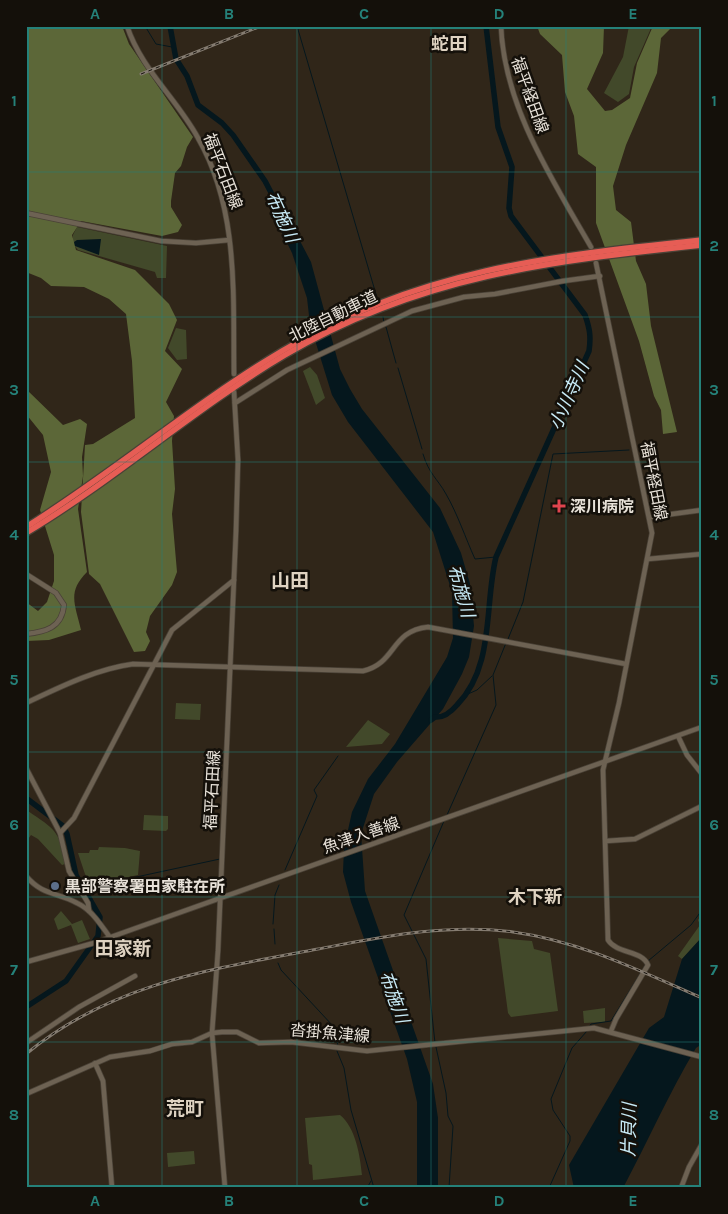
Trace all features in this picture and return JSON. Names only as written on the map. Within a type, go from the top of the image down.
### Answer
[{"type":"highway","name":"北陸自動車道","points":[[26,527],[88,486],[202,403],[262,366],[348,319],[403,296],[483,273],[554,259],[702,240]]},
{"type":"highway","name":"北陸自動車道","points":[[554,259],[702,245]]},
{"type":"highway","name":"北陸自動車道","points":[[26,533],[91,491],[262,366]]},
{"type":"main road","name":"福平石田線","points":[[128,26],[136,50],[184,116],[203,147],[226,208],[230,240],[234,374]]},
{"type":"main road","name":"福平経田線","points":[[501,26],[503,60],[532,140],[591,247]]},
{"type":"main road","points":[[26,213],[161,241],[196,243],[230,240]]},
{"type":"main road","name":"福平経田線","points":[[596,263],[652,533],[602,778],[606,841],[608,940],[614,946],[644,958],[648,965],[616,1019],[611,1031]]},
{"type":"main road","points":[[236,403],[273,377],[294,366],[352,341],[412,311],[436,303],[600,276]]},
{"type":"main road","name":"福平石田線","points":[[225,1188],[212,1033],[234,580],[238,460],[234,392]]},
{"type":"main road","points":[[650,517],[702,510]]},
{"type":"main road","points":[[648,559],[702,554]]},
{"type":"main road","points":[[26,574],[56,593],[64,605],[61,618],[50,630],[26,634]]},
{"type":"main road","points":[[60,831],[67,827],[74,818],[172,630],[234,580]]},
{"type":"main road","points":[[26,703],[109,668],[134,664],[154,663],[363,671],[381,663],[399,639],[412,630],[428,627],[626,664]]},
{"type":"main road","name":"魚津入善線","points":[[26,962],[220,898],[702,727]]},
{"type":"main road","points":[[678,736],[687,755],[702,774]]},
{"type":"main road","points":[[26,768],[60,831],[69,871],[88,903],[89,911]]},
{"type":"main road","points":[[606,841],[635,839],[702,806]]},
{"type":"main road","points":[[26,876],[41,890],[77,902],[89,911],[109,936]]},
{"type":"main road","points":[[26,1043],[72,1012],[135,976]]},
{"type":"main road","name":"沓掛魚津線","points":[[26,1094],[48,1087],[95,1063],[118,1056],[192,1042],[212,1033],[237,1032],[262,1043],[291,1042],[367,1051],[579,1028],[611,1031],[702,1057]]},
{"type":"main road","points":[[95,1063],[103,1081],[112,1188]]},
{"type":"main road","points":[[682,1188],[689,1167],[702,1144]]},
{"type":"green space","points":[[26,26],[122,26],[129,44],[193,137],[187,147],[181,166],[175,173],[171,207],[182,225],[178,232],[162,236],[81,221],[72,235],[76,250],[135,270],[169,304],[177,320],[165,351],[182,369],[166,402],[174,416],[172,441],[175,489],[172,514],[177,572],[172,585],[150,616],[146,632],[150,641],[145,651],[134,652],[100,584],[89,574],[81,512],[85,445],[93,444],[135,418],[132,361],[126,314],[109,299],[84,287],[51,286],[41,278],[26,272]]},
{"type":"green space","points":[[537,26],[604,26],[603,53],[587,89],[605,111],[612,110],[630,98],[637,63],[653,26],[673,26],[661,38],[657,73],[626,145],[613,186],[616,210],[631,222],[636,261],[646,284],[651,326],[677,432],[663,434],[661,410],[654,396],[639,341],[596,223],[596,167],[578,154],[574,116],[565,92],[562,55],[540,34]]},
{"type":"green space","points":[[629,26],[652,26],[634,67],[629,94],[618,102],[604,93],[623,57]]},
{"type":"green space","points":[[77,227],[167,246],[166,278],[157,278],[155,272],[78,250],[73,244],[73,235]]},
{"type":"green space","points":[[176,328],[186,330],[187,359],[177,360],[168,348]]},
{"type":"green space","points":[[310,367],[317,375],[325,398],[316,405],[303,371]]},
{"type":"green space","points":[[26,389],[63,425],[80,419],[87,424],[78,509],[87,572],[77,586],[74,599],[81,630],[49,640],[26,641],[26,602],[38,611],[47,602],[54,581],[54,555],[40,510],[51,472],[43,435],[26,414]]},
{"type":"green space","points":[[176,703],[201,704],[200,720],[175,719]]},
{"type":"green space","points":[[368,720],[390,734],[382,744],[346,747]]},
{"type":"green space","points":[[28,811],[54,831],[61,844],[65,864],[62,865],[38,839],[31,835],[26,842]]},
{"type":"green space","points":[[144,815],[168,816],[168,829],[166,831],[143,830]]},
{"type":"green space","points":[[99,847],[125,848],[140,851],[138,875],[91,885],[78,853],[89,853],[90,850],[98,850]]},
{"type":"green space","points":[[61,911],[72,924],[82,920],[90,939],[78,943],[71,925],[58,930],[54,919]]},
{"type":"green space","points":[[702,914],[702,937],[682,959],[678,956],[700,925],[698,920]]},
{"type":"green space","points":[[498,938],[532,941],[534,949],[550,953],[558,1011],[511,1017],[508,1013]]},
{"type":"green space","points":[[605,1008],[605,1022],[584,1023],[583,1011]]},
{"type":"green space","points":[[340,1115],[350,1127],[353,1135],[362,1175],[313,1180],[312,1165],[309,1164],[305,1118]]},
{"type":"green space","points":[[194,1151],[195,1164],[168,1167],[167,1153]]},
{"type":"water","points":[[277,197],[311,262],[340,369],[362,409],[440,508],[461,553],[470,584],[474,626],[469,657],[462,674],[443,709],[397,762],[374,794],[361,834],[365,891],[433,1084],[438,1118],[438,1188],[417,1188],[417,1102],[407,1059],[351,902],[343,872],[344,848],[352,812],[368,779],[395,744],[447,657],[453,638],[452,592],[433,532],[348,422],[332,395],[310,324],[307,298],[292,253],[269,206]]},
{"type":"water","points":[[101,239],[99,255],[75,246],[74,242],[77,240]]},
{"type":"water","name":"片貝川","points":[[702,937],[702,1044],[696,1048],[686,1065],[623,1188],[574,1188],[569,1165],[649,1028],[664,1017],[682,959]]},
{"type":"waterway","points":[[145,26],[156,44],[172,47]]},
{"type":"waterway","name":"布施川","points":[[170,26],[176,59],[187,76],[198,105],[222,123],[233,135],[265,181],[278,206]]},
{"type":"waterway","points":[[297,26],[378,301]]},
{"type":"waterway","name":"小川寺川","points":[[431,720],[455,708],[469,689],[477,672],[483,654],[496,557],[590,346],[590,333],[585,315],[511,216],[509,208],[512,167],[498,127],[486,26]]},
{"type":"waterway","points":[[383,317],[384,322]]},
{"type":"waterway","points":[[386,327],[396,363]]},
{"type":"waterway","points":[[398,368],[422,449]]},
{"type":"waterway","points":[[508,639],[523,602],[553,454],[629,450]]},
{"type":"waterway","points":[[423,454],[425,461],[443,489],[458,518],[475,559],[496,557]]},
{"type":"waterway","points":[[447,815],[496,705],[493,675],[506,643]]},
{"type":"waterway","points":[[468,694],[477,690],[492,676]]},
{"type":"waterway","points":[[285,870],[317,796],[314,790],[338,756]]},
{"type":"waterway","points":[[26,798],[63,826],[67,834],[76,875],[100,917],[98,936],[66,981],[26,1007]]},
{"type":"waterway","points":[[435,1043],[426,959],[404,915],[444,821]]},
{"type":"waterway","points":[[85,888],[220,859]]},
{"type":"waterway","points":[[273,924],[275,895],[279,885]]},
{"type":"waterway","points":[[648,961],[691,925],[702,910]]},
{"type":"waterway","points":[[274,929],[275,944]]},
{"type":"waterway","points":[[278,963],[281,970],[333,1026],[338,1046]]},
{"type":"waterway","points":[[589,1027],[591,1024],[611,1021],[646,964]]},
{"type":"waterway","points":[[549,1188],[570,1141],[570,1136],[553,1110],[551,1099],[572,1048],[587,1031]]},
{"type":"waterway","points":[[436,1047],[446,1093],[448,1116],[453,1126],[449,1188]]},
{"type":"waterway","points":[[337,1051],[344,1068],[351,1110],[374,1188]]},
{"type":"waterway","points":[[367,1188],[371,1181]]},
{"type":"railway","points":[[141,74],[261,26]]},
{"type":"railway","points":[[26,1054],[59,1030],[93,1010],[164,982],[279,956],[390,936],[439,930],[464,929],[513,932],[562,942],[609,958],[702,998]]},
{"type":"place","name":"深川病院","points":[[559,506]]},
{"type":"place","name":"黒部警察署田家駐在所","points":[[55,886]]},
{"type":"district","name":"蛇田","points":[[449,44]]},
{"type":"district","name":"山田","points":[[290,581]]},
{"type":"district","name":"木下新","points":[[535,897]]},
{"type":"district","name":"田家新","points":[[123,949]]},
{"type":"district","name":"荒町","points":[[185,1109]]}]
